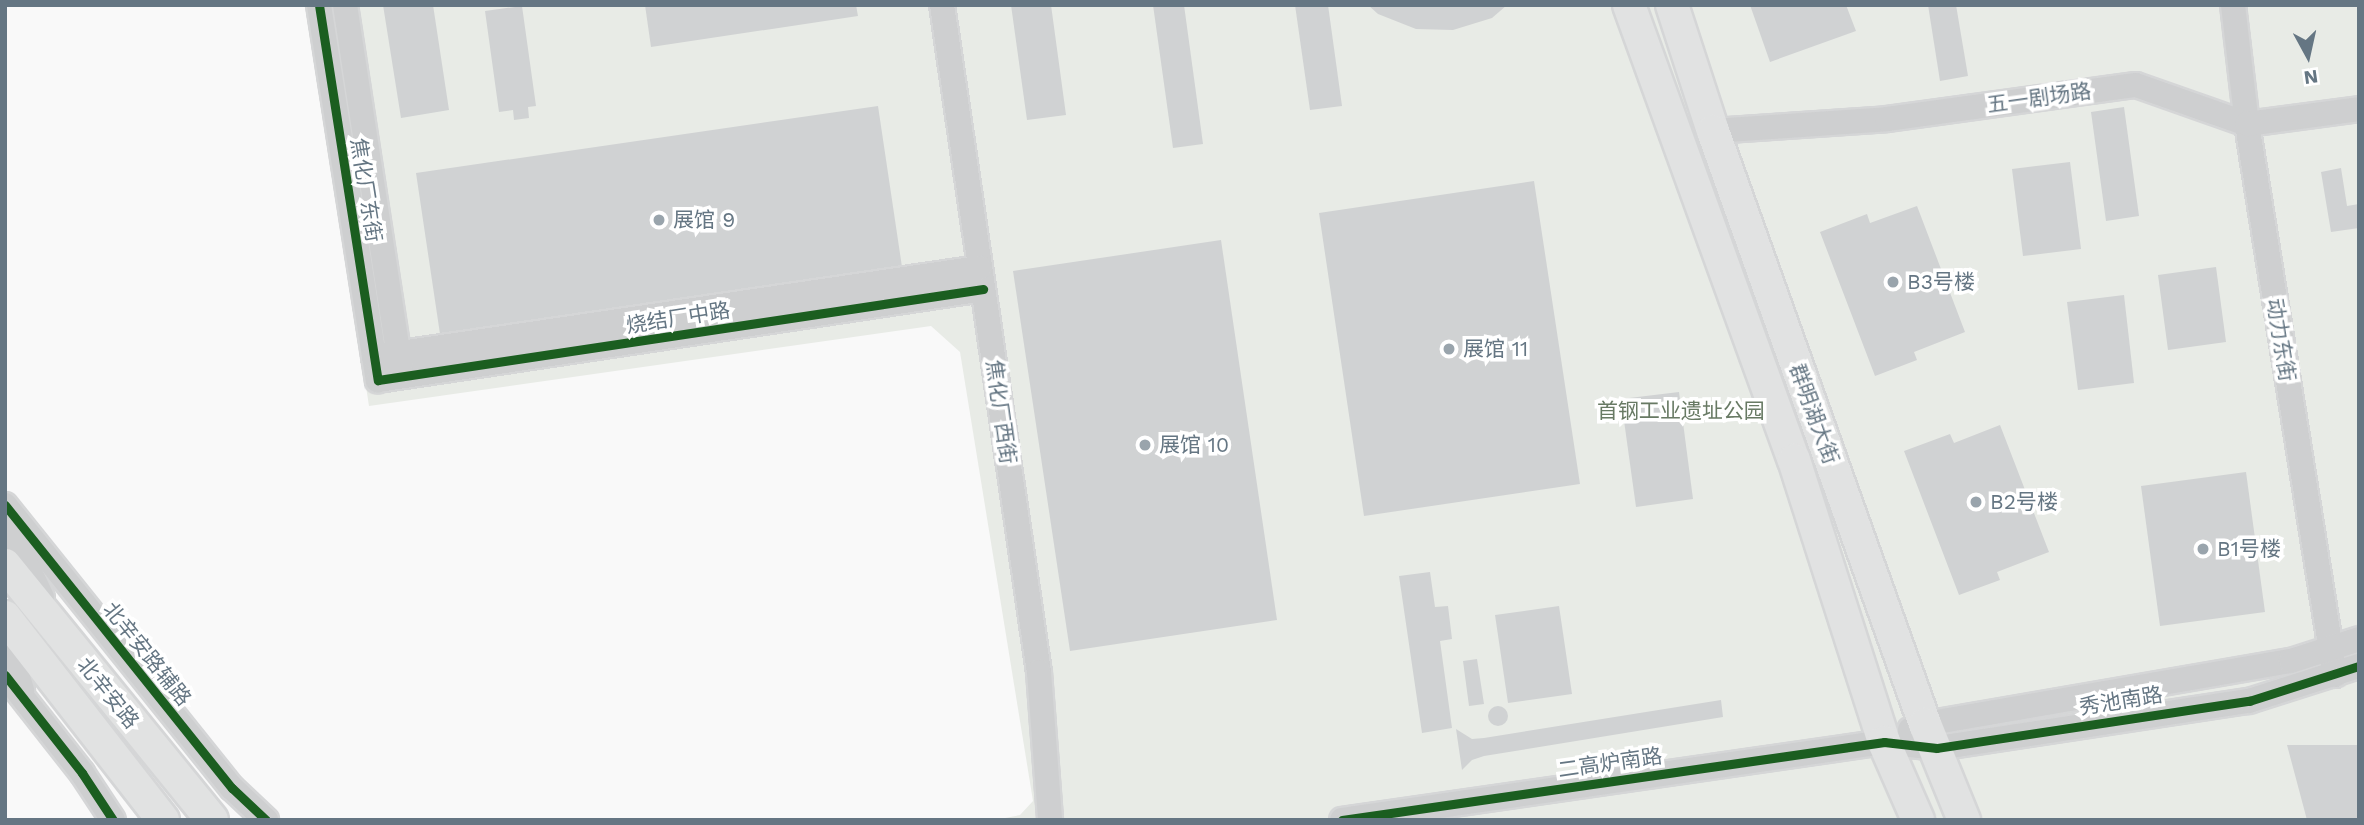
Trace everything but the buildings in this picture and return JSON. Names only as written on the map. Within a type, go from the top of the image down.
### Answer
[{"type":"main road","name":"群明湖大街","points":[[1629,5],[1794,460],[1884,742],[1918,820]]},
{"type":"main road","name":"群明湖大街","points":[[1672,5],[1713,131],[1931,736],[1964,820]]},
{"type":"main road","name":"北辛安路","points":[[5,565],[212,820]]},
{"type":"main road","name":"北辛安路","points":[[5,617],[163,820]]},
{"type":"street","name":"焦化厂东街","points":[[319,5],[388,367]]},
{"type":"street","name":"焦化厂东街","points":[[345,5],[388,367]]},
{"type":"street","name":"焦化厂西街","points":[[942,5],[1039,672],[1050,820]]},
{"type":"street","name":"动力东街","points":[[2232,5],[2247,124],[2335,675]]},
{"type":"street","name":"五一剧场路","points":[[1713,131],[1887,119],[2136,85],[2247,124],[2359,109]]},
{"type":"street","name":"烧结厂中路","points":[[388,367],[981,279]]},
{"type":"street","name":"北辛安路辅路","points":[[5,505],[232,788],[265,820]]},
{"type":"street","points":[[5,520],[58,632]]},
{"type":"street","points":[[5,634],[25,700]]},
{"type":"street","name":"秀池南路","points":[[1931,736],[2291,661],[2329,646],[2359,639]]},
{"type":"street","name":"秀池南路","points":[[1884,742],[2249,701],[2359,666]]},
{"type":"street","points":[[5,675],[113,820]]},
{"type":"street","name":"二高炉南路","points":[[1342,820],[1884,742]]},
{"type":"green space","name":"首钢工业遗址公园","points":[[307,5],[2359,5],[2359,820],[995,820],[1020,815],[1033,801],[960,352],[931,326],[369,406]]},
{"type":"cycle path","points":[[319,5],[378,380],[983,289]]},
{"type":"cycle path","points":[[5,505],[232,788],[266,820]]},
{"type":"cycle path","points":[[1342,820],[1884,742],[1937,748],[2249,701],[2359,666]]},
{"type":"cycle path","points":[[5,675],[82,773],[113,820]]},
{"type":"place","name":"展馆 9","points":[[659,220]]},
{"type":"place","name":"B3号楼","points":[[1893,282]]},
{"type":"place","name":"展馆 11","points":[[1449,349]]},
{"type":"place","name":"展馆 10","points":[[1145,445]]},
{"type":"place","name":"B2号楼","points":[[1976,502]]},
{"type":"place","name":"B1号楼","points":[[2203,549]]}]
